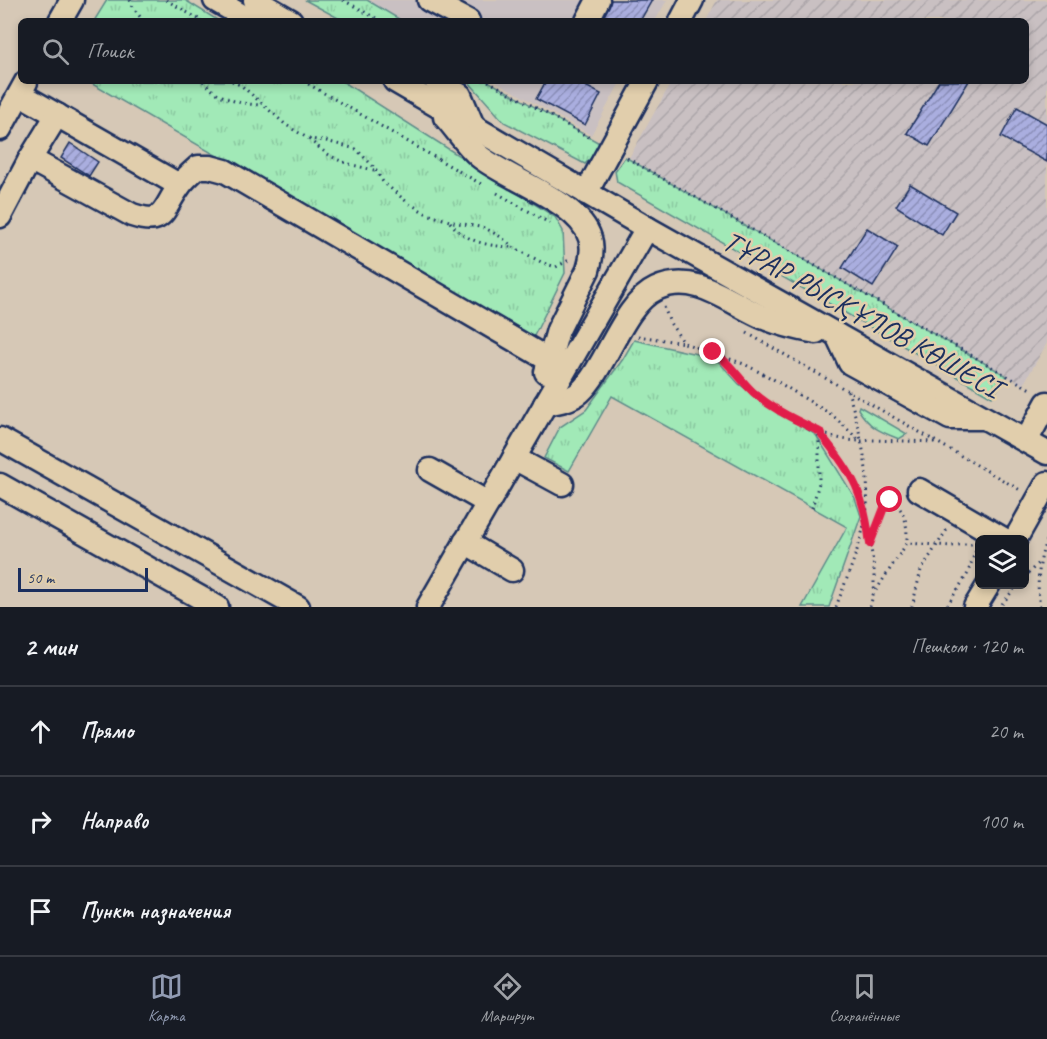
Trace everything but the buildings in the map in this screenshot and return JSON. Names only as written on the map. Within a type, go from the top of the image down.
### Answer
[{"type":"street","points":[[62,18],[72,0]]},
{"type":"street","points":[[216,0],[246,18]]},
{"type":"street","points":[[255,0],[280,18]]},
{"type":"street","points":[[429,0],[462,18]]},
{"type":"street","points":[[589,18],[598,0]]},
{"type":"street","points":[[683,18],[692,0]]},
{"type":"street","name":"ТҰРАР РЫСҚҰЛОВ КӨШЕСІ","points":[[406,84],[434,92],[473,126],[646,228],[1047,453]]},
{"type":"street","points":[[586,192],[645,84]]},
{"type":"street","points":[[0,129],[23,88],[57,115],[179,185]]},
{"type":"street","points":[[434,92],[478,155],[506,174],[568,208],[587,232],[591,247],[588,270],[558,330],[544,384],[545,404]]},
{"type":"street","points":[[0,216],[30,159],[57,115]]},
{"type":"street","points":[[30,159],[132,215],[148,220],[161,215],[179,185],[198,167],[225,171],[549,360]]},
{"type":"street","points":[[428,607],[646,228]]},
{"type":"street","name":"ТҰРАР РЫСҚҰЛОВ КӨШЕСІ","points":[[646,228],[679,237],[1039,437]]},
{"type":"street","points":[[545,404],[564,400],[579,393],[633,309],[651,291],[667,285],[690,283],[705,287],[767,319],[804,330],[837,335]]},
{"type":"street","points":[[1039,437],[1042,398]]},
{"type":"street","points":[[0,439],[298,607]]},
{"type":"street","points":[[514,458],[562,484]]},
{"type":"street","points":[[430,470],[488,504]]},
{"type":"street","points":[[0,485],[217,607]]},
{"type":"street","points":[[919,490],[997,535]]},
{"type":"street","points":[[1018,535],[1042,492]]},
{"type":"street","points":[[465,542],[512,570]]},
{"type":"street","points":[[975,607],[986,589]]},
{"type":"path","points":[[130,0],[141,18]]},
{"type":"path","points":[[166,0],[197,18]]},
{"type":"path","points":[[343,0],[376,18]]},
{"type":"path","points":[[206,84],[218,94],[238,104],[263,106]]},
{"type":"path","points":[[238,84],[326,155],[345,163],[376,170]]},
{"type":"path","points":[[308,84],[481,184]]},
{"type":"path","points":[[494,84],[1042,398]]},
{"type":"path","points":[[309,139],[356,149],[376,170],[382,182],[407,202],[427,214],[485,228],[501,237],[513,248],[556,267],[574,255]]},
{"type":"path","points":[[491,189],[553,225]]},
{"type":"path","points":[[449,221],[456,230],[468,238],[489,246],[513,248]]},
{"type":"path","points":[[662,301],[670,323],[684,343]]},
{"type":"path","points":[[744,332],[937,442],[1042,492]]},
{"type":"path","points":[[632,335],[684,343],[744,364],[832,415],[860,441]]},
{"type":"path","points":[[721,357],[755,394],[794,420],[820,432],[860,441],[937,442]]},
{"type":"path","points":[[848,391],[860,441],[867,487],[866,515],[875,586],[870,607]]},
{"type":"path","points":[[812,508],[819,483],[820,432]]},
{"type":"path","points":[[820,432],[851,474],[866,515],[855,555],[836,607]]},
{"type":"path","points":[[870,544],[887,500],[897,503],[905,517],[906,543],[873,595]]},
{"type":"path","points":[[912,607],[921,570],[958,512]]},
{"type":"path","points":[[1040,607],[1037,588],[1047,537]]},
{"type":"path","points":[[906,543],[972,544],[977,548],[967,575],[946,607]]},
{"type":"path","points":[[1029,573],[1041,559]]},
{"type":"path","points":[[1000,607],[1015,589]]},
{"type":"shaded area","points":[[351,0],[667,0],[657,18],[384,18]]},
{"type":"shaded area","points":[[717,0],[1047,0],[1047,343],[1023,385],[629,158],[670,84],[1029,84],[1029,18],[708,18]]},
{"type":"shaded area","points":[[500,84],[619,84],[591,135]]},
{"type":"green space","points":[[107,0],[185,0],[214,18],[96,18]]},
{"type":"green space","points":[[305,0],[367,0],[397,18],[338,18]]},
{"type":"green space","points":[[92,84],[347,84],[555,217],[563,231],[565,273],[533,338]]},
{"type":"green space","points":[[471,84],[493,84],[603,145],[585,164],[504,122]]},
{"type":"green space","points":[[625,157],[1007,376],[992,397],[617,182],[615,171]]},
{"type":"green space","points":[[634,340],[710,357],[719,362],[739,384],[816,435],[855,498],[861,516],[829,607],[802,607],[847,527],[612,396],[569,471],[544,458],[560,427],[586,410]]},
{"type":"green space","points":[[859,406],[907,434],[899,439],[880,431],[867,421],[858,409]]},
{"type":"route","points":[[713,352],[721,357],[755,394],[776,410],[822,433],[855,483],[866,515],[870,544],[884,506],[887,500],[890,500]]}]
